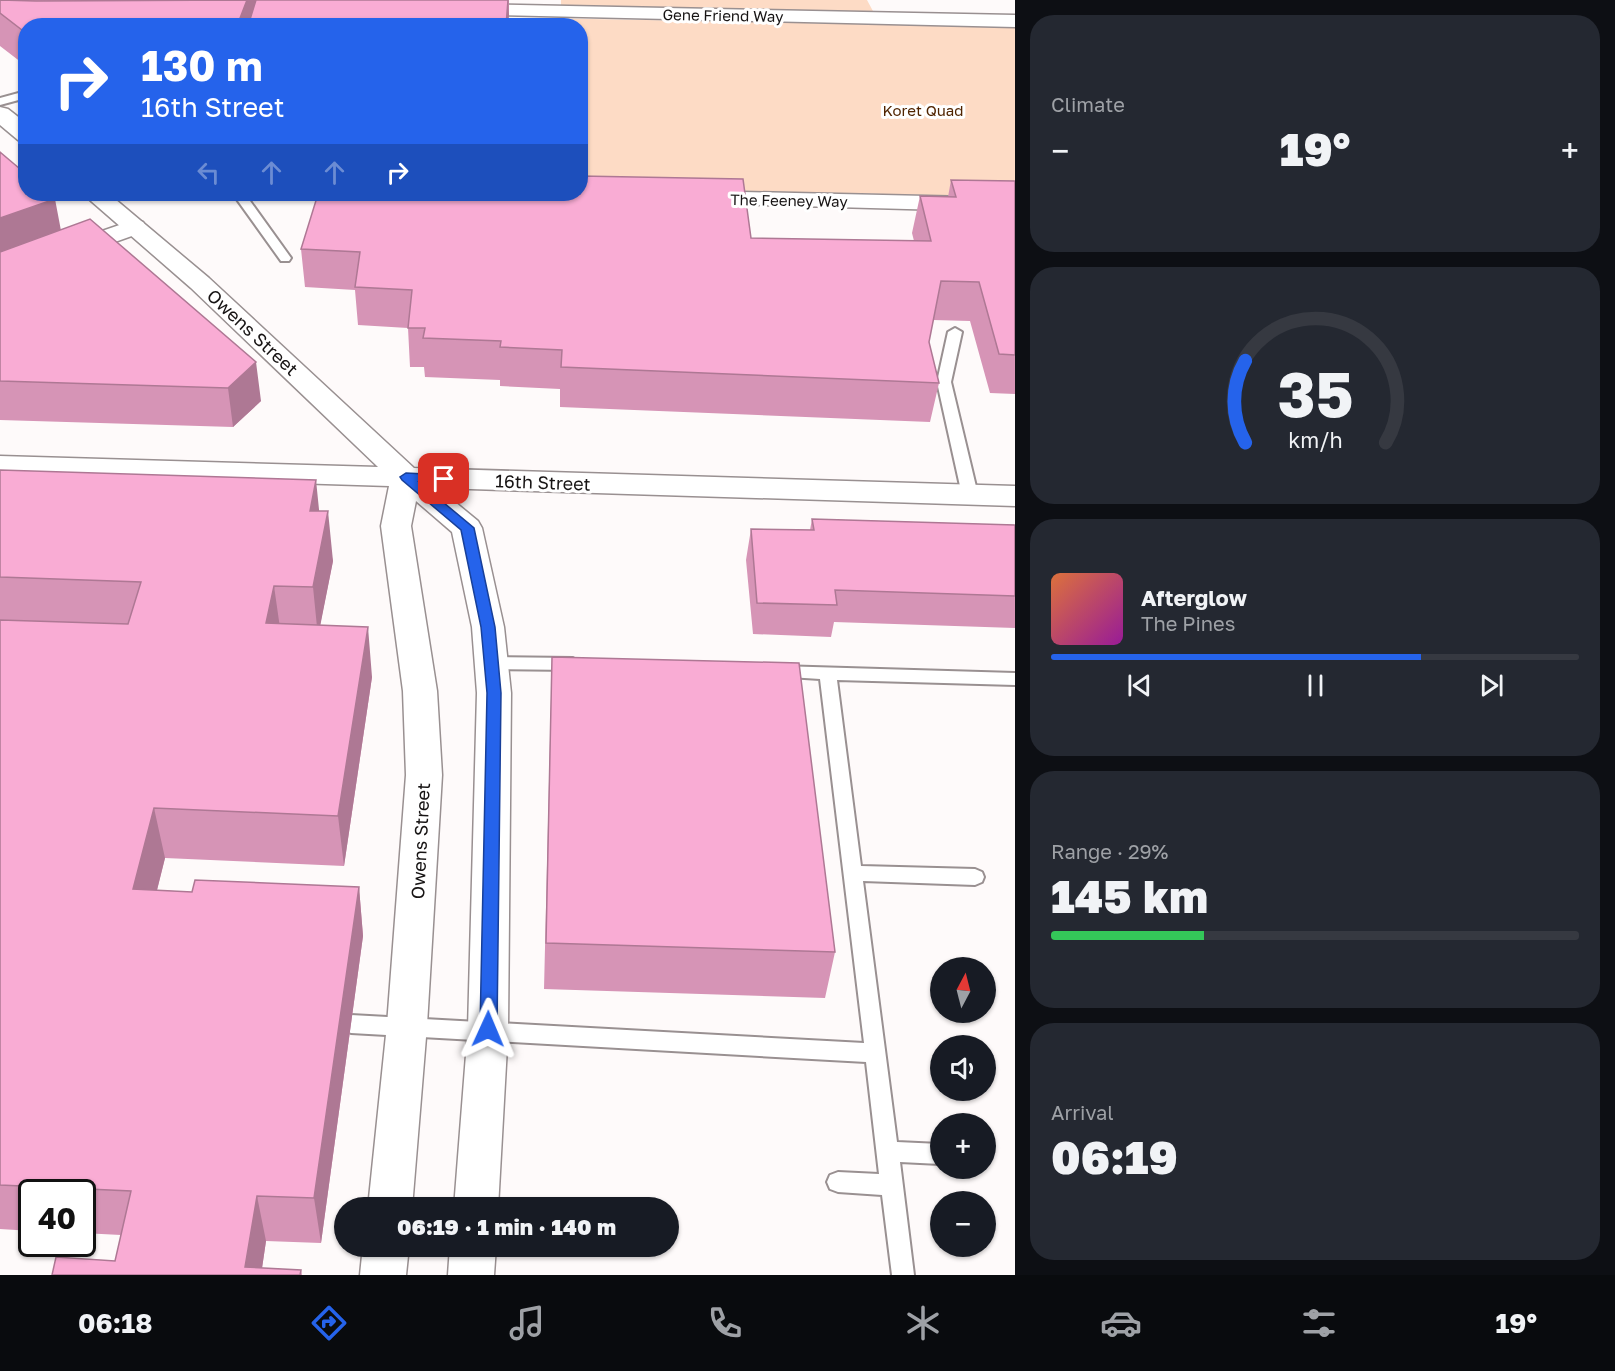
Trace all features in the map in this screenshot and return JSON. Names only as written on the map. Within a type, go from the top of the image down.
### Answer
[{"type":"street","name":"Gene Friend Way","points":[[441,10],[521,18],[547,6],[886,9],[1015,21]]},
{"type":"street","points":[[0,114],[18,128]]},
{"type":"street","name":"The Feeney Way","points":[[681,198],[1015,206]]},
{"type":"street","name":"Owens Street","points":[[103,201],[201,283],[406,477],[467,528],[480,577],[494,693],[488,1029],[477,1197]]},
{"type":"street","points":[[0,275],[134,227]]},
{"type":"street","name":"16th Street","points":[[0,465],[1015,496]]},
{"type":"street","name":"Owens Street","points":[[391,1197],[407,1025],[424,763],[420,691],[396,526],[406,477]]},
{"type":"street","points":[[383,1275],[385,1257]]},
{"type":"street","points":[[471,1275],[472,1257]]},
{"type":"lane","points":[[0,102],[18,96]]},
{"type":"lane","points":[[244,201],[285,258]]},
{"type":"lane","points":[[954,332],[944,382],[970,495]]},
{"type":"lane","points":[[492,663],[585,665]]},
{"type":"lane","points":[[762,672],[1015,679]]},
{"type":"lane","points":[[828,675],[903,1275]]},
{"type":"lane","points":[[852,873],[975,878]]},
{"type":"lane","points":[[351,1024],[488,1029],[718,1046],[874,1053]]},
{"type":"lane","points":[[888,1152],[930,1154]]},
{"type":"lane","points":[[838,1182],[892,1185]]},
{"type":"green space","points":[[561,0],[867,0],[874,13],[561,6]]},
{"type":"green space","name":"Koret Quad","points":[[588,19],[1015,27],[1015,197],[588,187]]},
{"type":"building","points":[[0,0],[247,0],[240,18],[18,18],[18,27],[0,13]]},
{"type":"building","points":[[256,0],[508,0],[507,18],[250,18]]},
{"type":"building","points":[[0,152],[18,167],[18,201],[49,201],[0,218]]},
{"type":"building","points":[[588,176],[743,179],[751,238],[931,241],[920,196],[956,197],[951,180],[1015,181],[1015,355],[999,354],[979,282],[941,281],[929,342],[939,383],[561,367],[562,350],[500,347],[501,341],[423,338],[425,328],[408,328],[412,290],[355,287],[360,252],[301,249],[316,201],[588,201]]},
{"type":"building","points":[[90,219],[256,362],[228,388],[0,381],[0,252]]},
{"type":"building","points":[[0,470],[316,480],[310,511],[328,511],[313,587],[274,586],[266,623],[368,627],[338,816],[154,808],[133,889],[192,892],[195,880],[359,887],[314,1198],[257,1196],[245,1267],[301,1270],[300,1275],[52,1275],[56,1257],[115,1261],[131,1191],[96,1189],[96,1179],[18,1179],[18,1186],[0,1185],[0,620],[128,624],[141,582],[0,577]]},
{"type":"building","points":[[812,519],[1015,525],[1015,596],[835,590],[837,605],[757,603],[751,529],[814,530]]},
{"type":"building","points":[[552,657],[799,663],[835,952],[546,943]]},
{"type":"route","points":[[444,479],[406,477],[467,528],[480,577],[488,627],[494,693],[490,802],[488,1029]]}]
